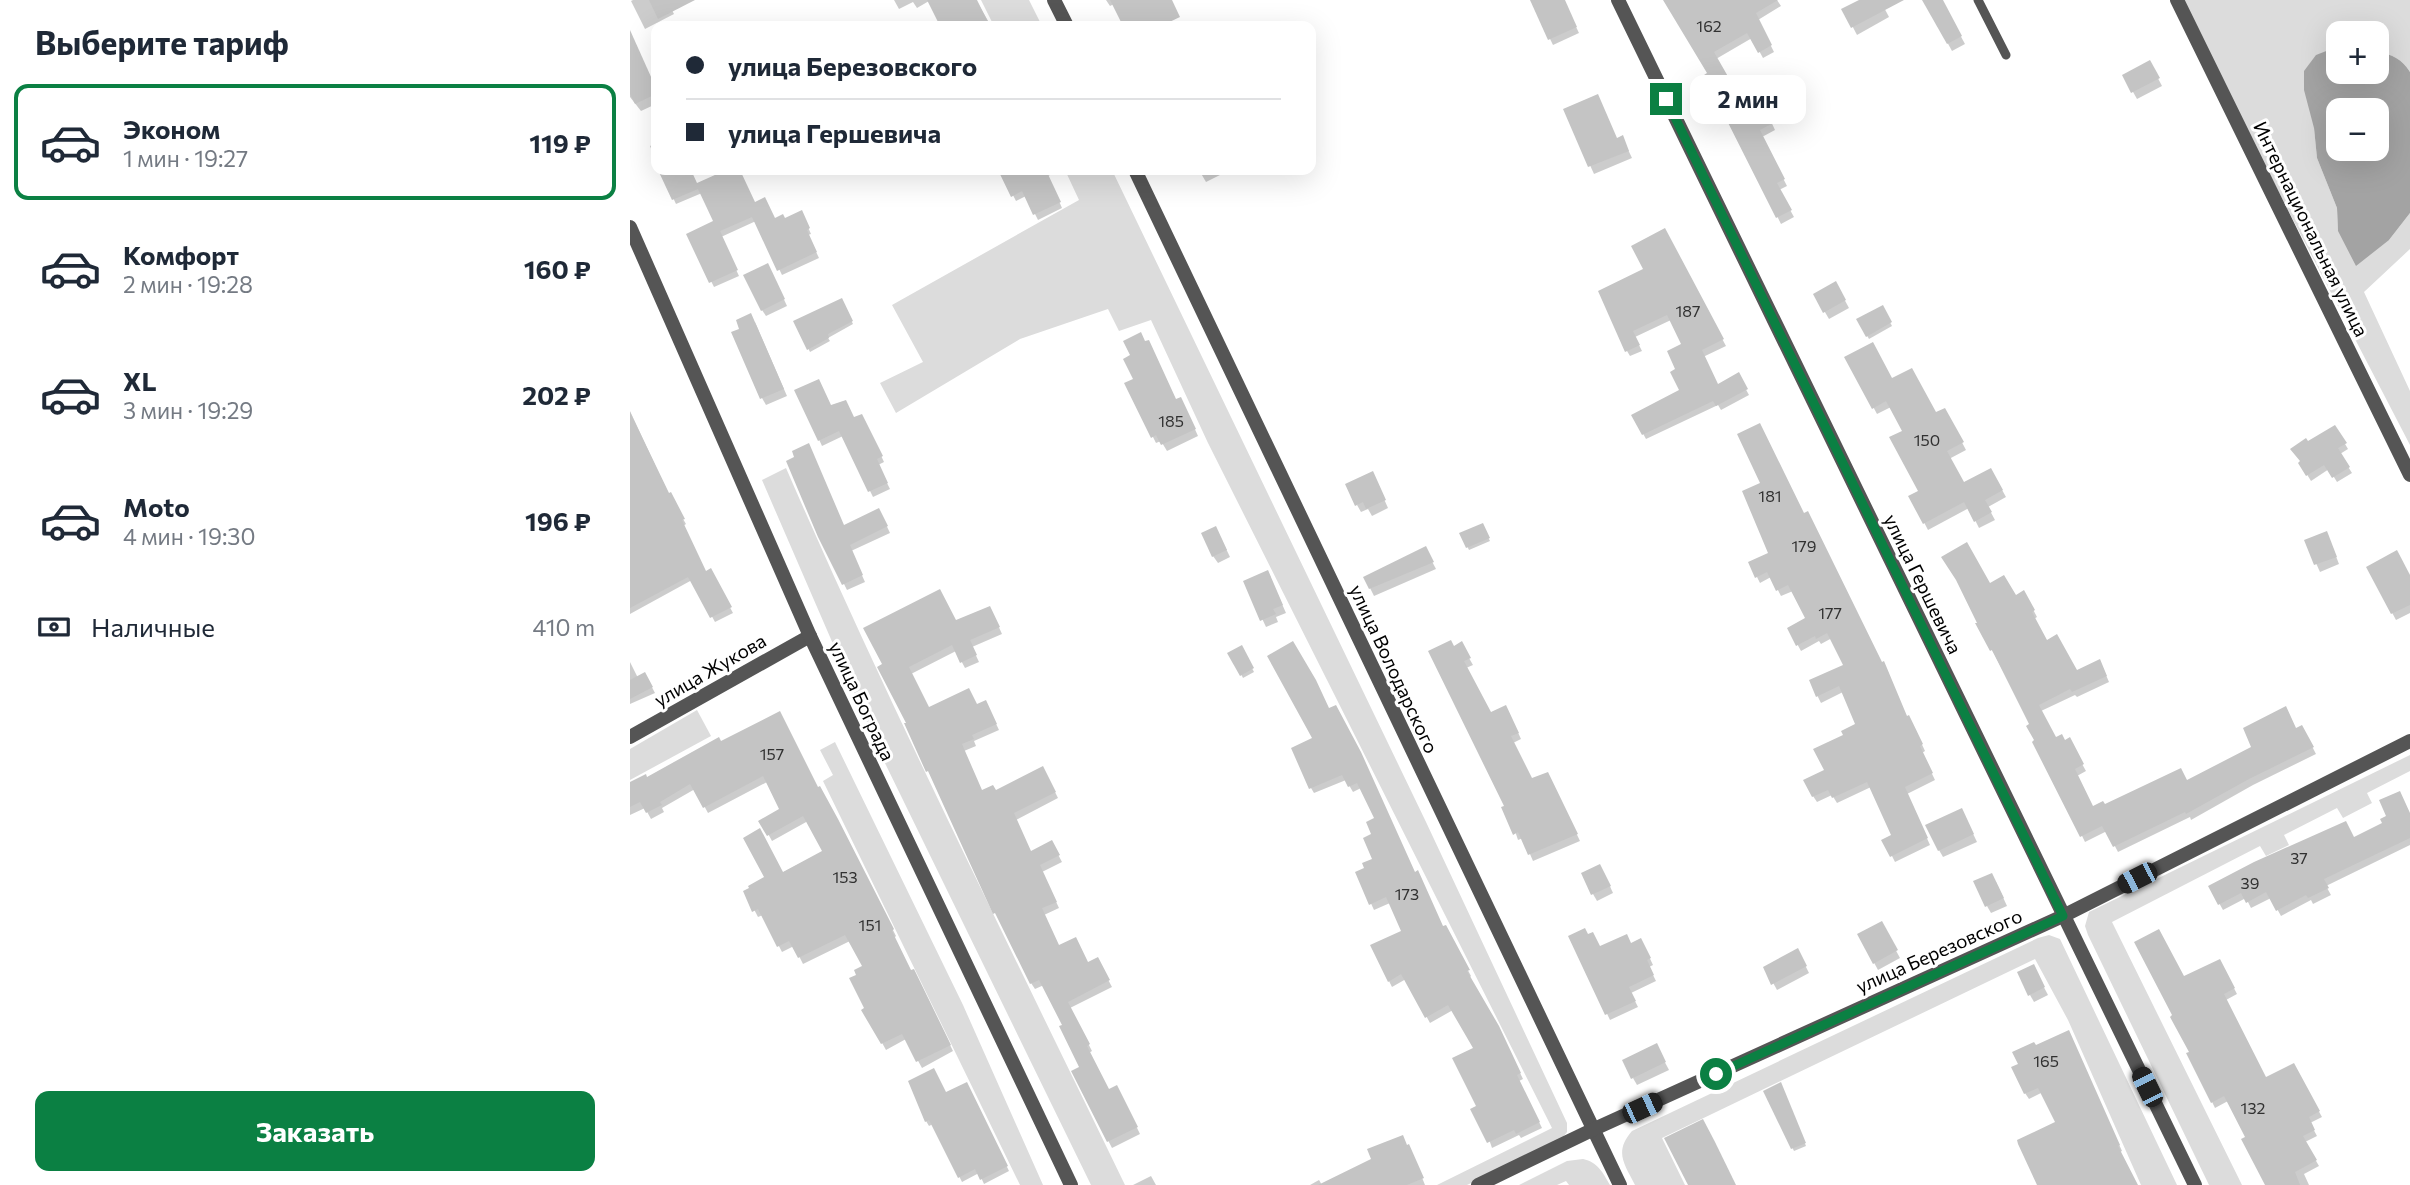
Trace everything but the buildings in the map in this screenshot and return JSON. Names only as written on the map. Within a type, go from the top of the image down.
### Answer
[{"type":"street","points":[[1054,0],[1064,21]]},
{"type":"street","name":"улица Гершевича","points":[[1618,0],[2195,1185]]},
{"type":"street","name":"Интернациональная улица","points":[[2177,0],[2410,475]]},
{"type":"street","name":"улица Володарского","points":[[1137,175],[1620,1185]]},
{"type":"street","name":"улица Бограда","points":[[630,227],[810,636],[1070,1185]]},
{"type":"street","name":"улица Жукова","points":[[630,737],[810,636]]},
{"type":"street","name":"улица Березовского","points":[[1478,1185],[1592,1130],[2063,916],[2410,741]]},
{"type":"lane","points":[[1978,0],[2006,55]]},
{"type":"shaded area","points":[[981,0],[1029,0],[1040,21],[992,21]]},
{"type":"shaded area","points":[[2179,0],[2410,0],[2410,72],[2404,64],[2389,55],[2389,21],[2326,21],[2326,80],[2314,128],[2317,158],[2337,208],[2338,231],[2389,240],[2410,213],[2410,249],[2364,292],[2410,391],[2410,445]]},
{"type":"shaded area","points":[[2326,51],[2326,84],[2389,84],[2389,55],[2400,60],[2410,72],[2410,213],[2389,240],[2356,266],[2338,231],[2337,208],[2317,158],[2314,128],[2304,90],[2304,71],[2316,55]]},
{"type":"shaded area","points":[[1067,175],[1114,175],[1426,822],[1567,1123],[1567,1132],[1560,1141],[1467,1185],[1437,1185],[1552,1128],[1208,443],[1151,320],[1119,331],[1108,309],[1020,339],[896,413],[880,383],[923,362],[892,305],[1079,200]]},
{"type":"shaded area","points":[[786,468],[909,738],[1125,1185],[1091,1185],[882,757],[762,480]]},
{"type":"shaded area","points":[[697,710],[711,736],[630,780],[630,749]]},
{"type":"shaded area","points":[[835,742],[963,1005],[1043,1185],[1020,1185],[823,781],[833,775],[820,750]]},
{"type":"shaded area","points":[[2410,755],[2410,771],[2367,793],[2372,803],[2343,818],[2337,808],[2284,835],[2289,845],[2266,856],[2260,846],[2112,922],[2242,1185],[2209,1185],[2088,935],[2085,926],[2089,912]]},
{"type":"shaded area","points":[[2049,935],[2060,939],[2177,1185],[2141,1185],[2068,1020],[2035,959],[1662,1138],[1685,1185],[1635,1185],[1624,1164],[1622,1152],[1623,1145],[1632,1131]]},
{"type":"shaded area","points":[[1583,1159],[1596,1165],[1610,1185],[1569,1185],[1566,1181],[1557,1185],[1519,1185],[1567,1161]]},
{"type":"route","points":[[1666,99],[2063,916],[1716,1074]]}]
